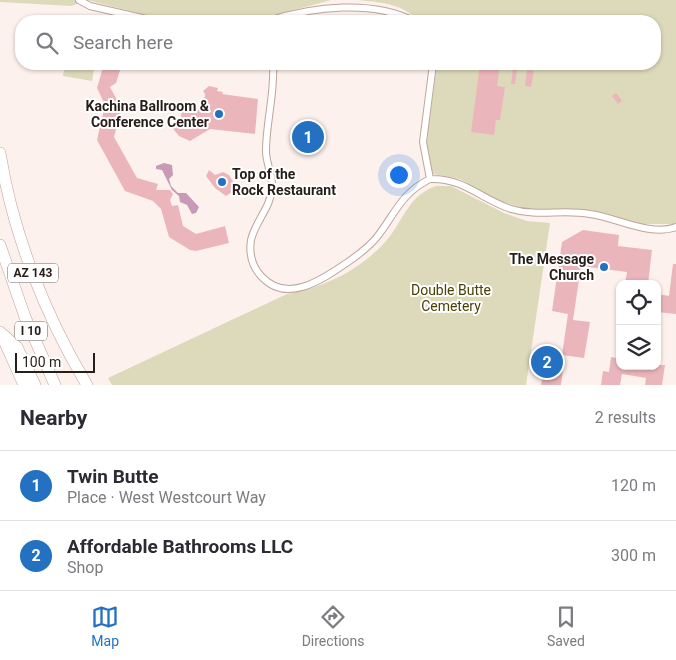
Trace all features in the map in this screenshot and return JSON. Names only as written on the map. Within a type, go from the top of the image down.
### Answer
[{"type":"highway","name":"AZ 143","points":[[0,153],[16,224],[36,282],[59,336],[87,385]]},
{"type":"highway","name":"I 10","points":[[0,246],[18,299],[53,384]]},
{"type":"highway","name":"I 10","points":[[0,331],[24,385]]},
{"type":"highway","points":[[0,331],[18,347],[35,385]]},
{"type":"street","points":[[79,0],[90,6],[129,15]]},
{"type":"street","points":[[288,15],[324,4],[345,2],[390,7],[404,15]]},
{"type":"street","points":[[273,70],[266,150],[273,186],[270,199],[253,232],[250,252],[256,269],[266,281],[279,288],[300,289],[347,262],[376,238],[408,193],[430,179],[446,179],[458,182],[496,203],[520,212],[591,214],[635,227],[675,229]]},
{"type":"street","points":[[430,179],[423,142],[432,70]]},
{"type":"green space","points":[[0,0],[80,0],[80,3],[71,6],[0,2]]},
{"type":"green space","points":[[87,0],[331,0],[276,15],[146,15]]},
{"type":"green space","points":[[356,0],[676,0],[676,224],[636,224],[591,210],[530,210],[500,201],[460,179],[433,174],[426,146],[436,70],[661,70],[661,15],[412,15],[398,7]]},
{"type":"green space","points":[[64,70],[94,70],[92,81],[63,76]]},
{"type":"green space","name":"Double Butte Cemetery","points":[[436,186],[451,186],[504,213],[527,221],[550,223],[526,385],[112,385],[108,378],[287,294],[316,287],[344,274],[380,247],[390,236],[414,201],[427,190]]},
{"type":"shaded area","points":[[164,163],[172,165],[173,175],[169,179],[171,186],[178,193],[186,193],[199,207],[196,213],[192,214],[187,205],[180,202],[179,196],[172,190],[162,170],[156,169],[156,166]]},
{"type":"building","points":[[102,70],[120,70],[116,83],[110,87],[117,100],[115,105],[122,107],[114,137],[137,178],[158,184],[156,190],[170,190],[173,194],[170,200],[172,206],[178,205],[183,226],[196,234],[225,226],[229,243],[196,251],[190,250],[169,237],[161,209],[153,201],[125,191],[97,140],[105,105],[97,88]]},
{"type":"building","points":[[479,70],[499,70],[497,86],[505,87],[500,120],[496,120],[494,135],[471,132]]},
{"type":"building","points":[[513,70],[517,70],[515,84],[511,84]]},
{"type":"building","points":[[527,70],[534,71],[531,87],[525,86]]},
{"type":"building","name":"Kachina Ballroom & Conference Center","points":[[209,86],[218,88],[217,91],[223,92],[222,94],[258,99],[255,134],[210,129],[190,141],[179,136],[173,129],[176,122],[181,118],[182,108],[198,110],[204,105],[205,94],[203,91]]},
{"type":"building","points":[[616,93],[622,101],[618,104],[612,96]]},
{"type":"building","name":"Top of the Rock Restaurant","points":[[209,170],[215,175],[223,172],[229,175],[234,183],[232,192],[226,196],[215,188],[206,176]]},
{"type":"building","points":[[583,230],[619,235],[618,246],[652,250],[648,280],[626,280],[627,272],[581,266],[573,320],[590,322],[584,358],[562,355],[568,314],[552,311],[562,242]]},
{"type":"building","points":[[673,264],[676,264],[676,314],[661,312],[661,295],[669,296]]},
{"type":"building","points":[[611,357],[616,358],[616,370],[661,370],[661,365],[665,365],[662,385],[645,385],[646,378],[622,374],[620,385],[601,385],[603,371],[609,372]]},
{"type":"building","points":[[545,360],[564,362],[561,385],[541,385]]},
{"type":"place","name":"Kachina Ballroom & Conference Center","points":[[219,114]]},
{"type":"place","name":"Twin Butte","points":[[308,137]]},
{"type":"place","name":"Top of the Rock Restaurant","points":[[222,182]]},
{"type":"place","name":"The Message Church","points":[[604,267]]},
{"type":"place","name":"Affordable Bathrooms LLC","points":[[547,362]]}]
